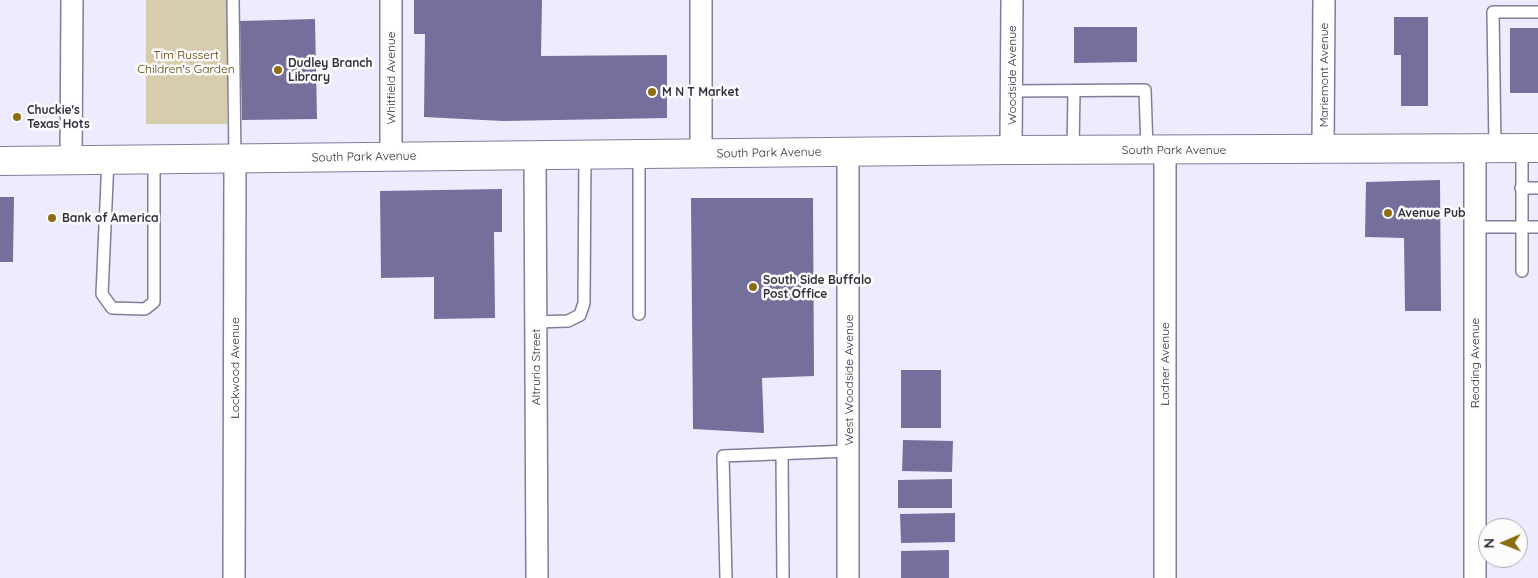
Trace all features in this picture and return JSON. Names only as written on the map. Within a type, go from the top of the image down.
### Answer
[{"type":"main road","name":"South Park Avenue","points":[[0,161],[1011,150],[1530,148]]},
{"type":"street","points":[[71,160],[72,0]]},
{"type":"street","name":"Whitfield Avenue","points":[[391,0],[391,156]]},
{"type":"street","points":[[701,0],[701,154]]},
{"type":"street","name":"Woodside Avenue","points":[[1011,150],[1012,0]]},
{"type":"street","name":"Mariemont Avenue","points":[[1323,149],[1324,0]]},
{"type":"street","name":"Reading Avenue","points":[[1475,578],[1475,227],[1485,148]]},
{"type":"street","name":"Ladner Avenue","points":[[1156,150],[1165,578]]},
{"type":"street","name":"West Woodside Avenue","points":[[848,152],[848,578]]},
{"type":"street","name":"Altruria Street","points":[[535,156],[536,578]]},
{"type":"street","name":"Lockwood Avenue","points":[[234,578],[235,158]]},
{"type":"lane","points":[[233,0],[235,158]]},
{"type":"lane","points":[[1485,148],[1493,12],[1538,12]]},
{"type":"lane","points":[[1012,92],[1145,90],[1156,150]]},
{"type":"lane","points":[[1074,91],[1074,150]]},
{"type":"lane","points":[[1522,271],[1521,188],[1530,148]]},
{"type":"lane","points":[[535,322],[568,321],[580,315],[584,303],[586,154]]},
{"type":"lane","points":[[639,314],[640,154]]},
{"type":"lane","points":[[108,159],[102,294],[112,308],[144,309],[154,302],[154,159]]},
{"type":"lane","points":[[1521,188],[1538,188]]},
{"type":"lane","points":[[1475,227],[1538,227]]},
{"type":"lane","points":[[726,578],[723,456],[849,451]]},
{"type":"lane","points":[[782,454],[783,578]]},
{"type":"green space","name":"Tim Russert Children's Garden","points":[[146,0],[227,0],[227,124],[146,124]]},
{"type":"building","points":[[414,0],[542,0],[541,56],[667,55],[667,118],[503,121],[424,117],[425,34],[414,34]]},
{"type":"building","points":[[1394,17],[1428,17],[1428,106],[1401,106],[1401,55],[1394,55]]},
{"type":"building","name":"Dudley Branch Library","points":[[315,19],[317,119],[242,120],[240,21]]},
{"type":"building","points":[[1074,27],[1137,27],[1137,62],[1074,63]]},
{"type":"building","points":[[1510,28],[1538,28],[1538,93],[1510,93]]},
{"type":"building","points":[[1440,180],[1441,311],[1405,311],[1404,238],[1365,237],[1366,182]]},
{"type":"building","points":[[502,189],[502,232],[494,232],[495,318],[434,319],[434,277],[381,278],[380,191]]},
{"type":"building","points":[[0,197],[14,197],[13,262],[0,262]]},
{"type":"building","name":"South Side Buffalo Post Office","points":[[691,198],[813,198],[814,376],[762,378],[764,433],[693,429]]},
{"type":"building","points":[[901,370],[941,370],[941,428],[901,428]]},
{"type":"building","points":[[903,440],[953,441],[952,472],[902,471]]},
{"type":"building","points":[[952,479],[952,508],[898,508],[898,480]]},
{"type":"building","points":[[955,513],[955,542],[901,543],[900,514]]},
{"type":"building","points":[[949,550],[949,578],[901,578],[901,551]]},
{"type":"place","name":"Dudley Branch Library","points":[[278,70]]},
{"type":"place","name":"M N T Market","points":[[652,92]]},
{"type":"place","name":"Chuckie's Texas Hots","points":[[17,117]]},
{"type":"place","name":"Avenue Pub","points":[[1388,213]]},
{"type":"place","name":"Bank of America","points":[[52,218]]},
{"type":"place","name":"South Side Buffalo Post Office","points":[[753,287]]}]
